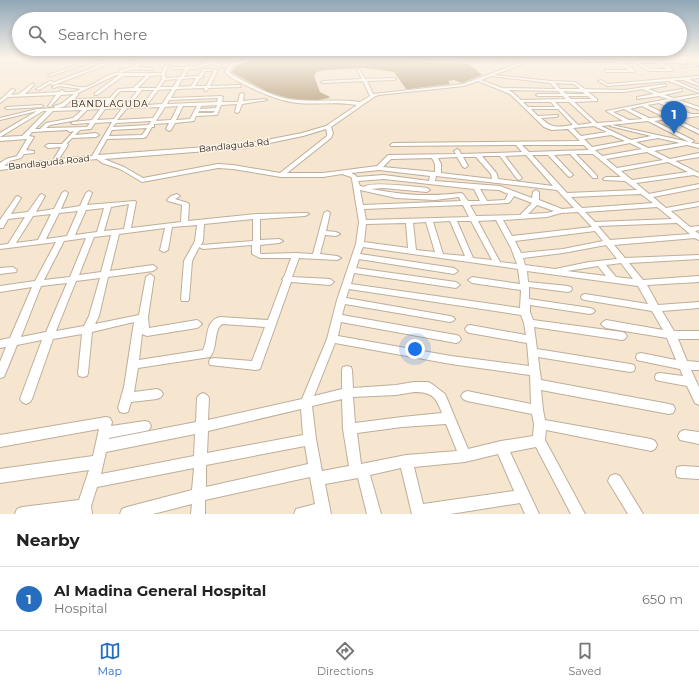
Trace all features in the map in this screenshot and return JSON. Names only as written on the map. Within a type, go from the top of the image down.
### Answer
[{"type":"street","points":[[0,94],[4,97],[25,100],[29,99],[38,89],[51,82]]},
{"type":"street","points":[[60,82],[53,85],[87,88]]},
{"type":"street","points":[[0,167],[8,160],[18,158],[31,134],[60,93],[80,82]]},
{"type":"street","points":[[63,105],[76,94],[99,82]]},
{"type":"street","points":[[96,94],[112,82]]},
{"type":"street","points":[[134,90],[142,82]]},
{"type":"street","points":[[144,106],[162,82]]},
{"type":"street","points":[[73,123],[93,121],[111,128],[142,136],[152,125],[163,105],[179,82]]},
{"type":"street","points":[[192,88],[196,82]]},
{"type":"street","points":[[204,93],[210,82],[234,82]]},
{"type":"street","points":[[242,82],[261,92],[295,101],[344,101],[361,104]]},
{"type":"street","points":[[350,82],[396,82]]},
{"type":"street","points":[[365,83],[372,96],[382,93],[464,85],[473,82]]},
{"type":"street","points":[[484,82],[511,93],[549,127],[578,127],[699,115]]},
{"type":"street","points":[[505,82],[518,83]]},
{"type":"street","points":[[524,82],[529,89],[545,101]]},
{"type":"street","points":[[544,82],[552,83],[596,125],[697,173]]},
{"type":"street","points":[[623,82],[676,99],[699,109]]},
{"type":"street","points":[[600,83],[607,85],[645,82]]},
{"type":"street","points":[[676,82],[699,92]]},
{"type":"street","points":[[521,101],[595,101],[584,87],[573,83],[531,83]]},
{"type":"street","points":[[21,95],[33,84]]},
{"type":"street","points":[[490,84],[508,86]]},
{"type":"street","points":[[502,89],[558,89],[584,87],[624,91],[681,84]]},
{"type":"street","points":[[38,89],[50,89],[58,85]]},
{"type":"street","points":[[31,134],[77,131],[89,128],[104,106],[124,85]]},
{"type":"street","points":[[4,97],[60,93],[96,94],[141,89],[240,86]]},
{"type":"street","points":[[141,89],[111,128],[96,158],[122,168],[142,180],[218,166],[281,175],[323,175],[379,168],[558,188]]},
{"type":"street","points":[[639,98],[681,90]]},
{"type":"street","points":[[167,99],[243,92],[237,112]]},
{"type":"street","points":[[184,93],[222,94]]},
{"type":"street","points":[[34,106],[47,94]]},
{"type":"street","points":[[195,115],[215,114],[222,94]]},
{"type":"street","points":[[538,95],[589,95]]},
{"type":"street","points":[[652,135],[607,111],[699,95]]},
{"type":"street","name":"Bandlaguda Rd","points":[[96,158],[246,146],[303,134],[328,127],[372,96]]},
{"type":"street","points":[[691,97],[699,100]]},
{"type":"street","points":[[69,100],[111,99]]},
{"type":"street","points":[[22,106],[25,100]]},
{"type":"street","points":[[0,119],[63,105],[126,107],[240,103],[251,100],[265,100]]},
{"type":"street","points":[[553,102],[578,127]]},
{"type":"street","points":[[659,102],[699,120]]},
{"type":"street","points":[[111,128],[190,121],[193,120],[200,104]]},
{"type":"street","points":[[169,129],[181,105]]},
{"type":"street","points":[[643,105],[699,132]]},
{"type":"street","points":[[7,108],[22,106],[86,108],[104,106]]},
{"type":"street","points":[[0,136],[49,108]]},
{"type":"street","points":[[40,131],[48,124],[74,119],[86,108]]},
{"type":"street","points":[[625,108],[696,143]]},
{"type":"street","points":[[198,110],[218,109]]},
{"type":"street","points":[[530,110],[562,110]]},
{"type":"street","points":[[12,116],[32,117]]},
{"type":"street","points":[[537,117],[556,116]]},
{"type":"street","points":[[0,123],[20,124]]},
{"type":"street","points":[[603,125],[696,143]]},
{"type":"street","points":[[281,175],[329,137],[330,133],[328,127]]},
{"type":"street","points":[[569,127],[600,158],[698,237]]},
{"type":"street","points":[[0,140],[24,138],[40,131],[70,128],[70,130],[77,131]]},
{"type":"street","points":[[0,131],[7,131]]},
{"type":"street","points":[[55,161],[65,145],[64,143],[77,131]]},
{"type":"street","points":[[379,168],[389,157],[572,153],[629,141],[699,132]]},
{"type":"street","points":[[581,138],[611,133]]},
{"type":"street","points":[[71,137],[96,135]]},
{"type":"street","points":[[393,145],[586,143]]},
{"type":"street","points":[[600,158],[696,143]]},
{"type":"street","points":[[518,144],[594,227],[641,283],[671,335],[698,398]]},
{"type":"street","points":[[48,146],[65,145]]},
{"type":"street","points":[[406,145],[413,163]]},
{"type":"street","points":[[454,145],[465,166]]},
{"type":"street","points":[[127,155],[131,147]]},
{"type":"street","points":[[21,152],[32,152]]},
{"type":"street","points":[[549,153],[570,176]]},
{"type":"street","points":[[572,153],[595,177]]},
{"type":"street","points":[[502,154],[519,178]]},
{"type":"street","points":[[478,155],[494,174],[495,180]]},
{"type":"street","points":[[615,170],[699,155]]},
{"type":"street","points":[[431,183],[436,174],[438,164],[434,156]]},
{"type":"street","name":"Bandlaguda Road","points":[[0,167],[96,158]]},
{"type":"street","points":[[301,514],[324,511],[310,439],[306,402],[332,339],[346,286],[360,244],[363,222],[358,185],[353,176],[344,173]]},
{"type":"street","points":[[606,179],[629,181],[697,173]]},
{"type":"street","points":[[358,185],[384,177],[431,183],[500,188],[535,202],[561,210],[660,205]]},
{"type":"street","points":[[358,185],[427,190]]},
{"type":"street","points":[[358,185],[396,196],[435,198],[461,195],[497,263]]},
{"type":"street","points":[[565,195],[646,194],[699,186]]},
{"type":"street","points":[[476,187],[484,203]]},
{"type":"street","points":[[522,217],[535,202],[536,192]]},
{"type":"street","points":[[41,242],[65,193]]},
{"type":"street","points":[[0,374],[38,284],[66,239],[83,208],[89,193]]},
{"type":"street","points":[[360,207],[506,202],[509,200],[512,193]]},
{"type":"street","points":[[10,246],[42,196]]},
{"type":"street","points":[[177,196],[170,200],[186,204],[184,224]]},
{"type":"street","points":[[0,226],[18,198]]},
{"type":"street","points":[[0,212],[8,214],[30,214],[133,202],[127,231]]},
{"type":"street","points":[[666,210],[699,204]]},
{"type":"street","points":[[100,234],[108,205]]},
{"type":"street","points":[[363,222],[522,217],[547,215],[561,210]]},
{"type":"street","points":[[316,256],[327,213]]},
{"type":"street","points":[[0,247],[201,222],[257,216],[305,214]]},
{"type":"street","points":[[257,216],[256,254],[260,256],[296,255],[337,258]]},
{"type":"street","points":[[498,218],[510,239],[522,268],[525,312],[529,323],[535,371],[537,410],[540,424],[539,441],[578,514]]},
{"type":"street","points":[[429,220],[440,255]]},
{"type":"street","points":[[453,220],[470,260]]},
{"type":"street","points":[[409,221],[412,251]]},
{"type":"street","points":[[510,239],[594,227],[678,221]]},
{"type":"street","points":[[185,299],[188,261],[199,241],[201,222]]},
{"type":"street","points":[[164,250],[169,226]]},
{"type":"street","points":[[689,229],[699,228]]},
{"type":"street","points":[[84,372],[87,329],[94,316],[116,232]]},
{"type":"street","points":[[322,233],[336,234]]},
{"type":"street","points":[[26,399],[49,336],[91,236]]},
{"type":"street","points":[[517,256],[563,251],[608,243],[698,237]]},
{"type":"street","points":[[203,247],[279,241]]},
{"type":"street","points":[[360,244],[497,263],[522,268],[641,283],[699,279]]},
{"type":"street","points":[[214,362],[256,366],[286,279],[296,255]]},
{"type":"street","points":[[356,256],[454,271]]},
{"type":"street","points":[[555,272],[566,268],[624,261],[699,257]]},
{"type":"street","points":[[601,264],[614,280]]},
{"type":"street","points":[[0,289],[153,268]]},
{"type":"street","points":[[0,271],[13,270]]},
{"type":"street","points":[[352,270],[456,286]]},
{"type":"street","points":[[150,277],[141,317],[126,403],[157,394]]},
{"type":"street","points":[[286,279],[330,282]]},
{"type":"street","points":[[472,280],[568,289]]},
{"type":"street","points":[[346,286],[525,312]]},
{"type":"street","points":[[585,297],[655,308],[699,305]]},
{"type":"street","points":[[342,300],[450,318]]},
{"type":"street","points":[[525,301],[590,311]]},
{"type":"street","points":[[0,344],[87,329],[141,317]]},
{"type":"street","points":[[141,317],[143,329],[147,332],[197,324]]},
{"type":"street","points":[[338,318],[456,339]]},
{"type":"street","points":[[132,365],[206,354],[209,351],[214,325],[220,320],[270,324]]},
{"type":"street","points":[[529,323],[622,336]]},
{"type":"street","points":[[606,324],[671,335],[699,335]]},
{"type":"street","points":[[470,329],[531,340]]},
{"type":"street","points":[[332,339],[451,360],[535,371]]},
{"type":"street","points":[[532,352],[630,368]]},
{"type":"street","points":[[641,357],[683,365],[699,366]]},
{"type":"street","points":[[347,370],[350,429],[359,471],[374,514]]},
{"type":"street","points":[[660,377],[691,382]]},
{"type":"street","points":[[536,384],[669,409]]},
{"type":"street","points":[[100,447],[201,427],[347,393],[428,387],[441,397],[465,456]]},
{"type":"street","points":[[467,396],[537,410]]},
{"type":"street","points":[[198,514],[203,398]]},
{"type":"street","points":[[350,429],[402,422],[450,418]]},
{"type":"street","points":[[0,441],[106,422],[98,462],[91,482],[85,510],[22,514]]},
{"type":"street","points":[[540,424],[651,444]]},
{"type":"street","points":[[104,433],[145,426]]},
{"type":"street","points":[[684,436],[699,438]]},
{"type":"street","points":[[91,482],[310,439]]},
{"type":"street","points":[[127,514],[199,495],[316,474],[359,471],[406,461],[465,456],[501,447],[539,441]]},
{"type":"street","points":[[501,447],[532,514]]},
{"type":"street","points":[[406,461],[418,513],[524,496]]},
{"type":"street","points":[[0,476],[98,462]]},
{"type":"street","points":[[682,472],[699,473]]},
{"type":"street","points":[[615,481],[636,514]]},
{"type":"shaded area","points":[[250,82],[316,82],[320,92],[330,97],[313,101],[288,98],[268,92]]},
{"type":"shaded area","points":[[401,82],[449,82],[450,84],[406,89]]},
{"type":"place","name":"Al Madina General Hospital","points":[[674,134]]},
{"type":"district","name":"BANDLAGUDA","points":[[110,103]]}]
